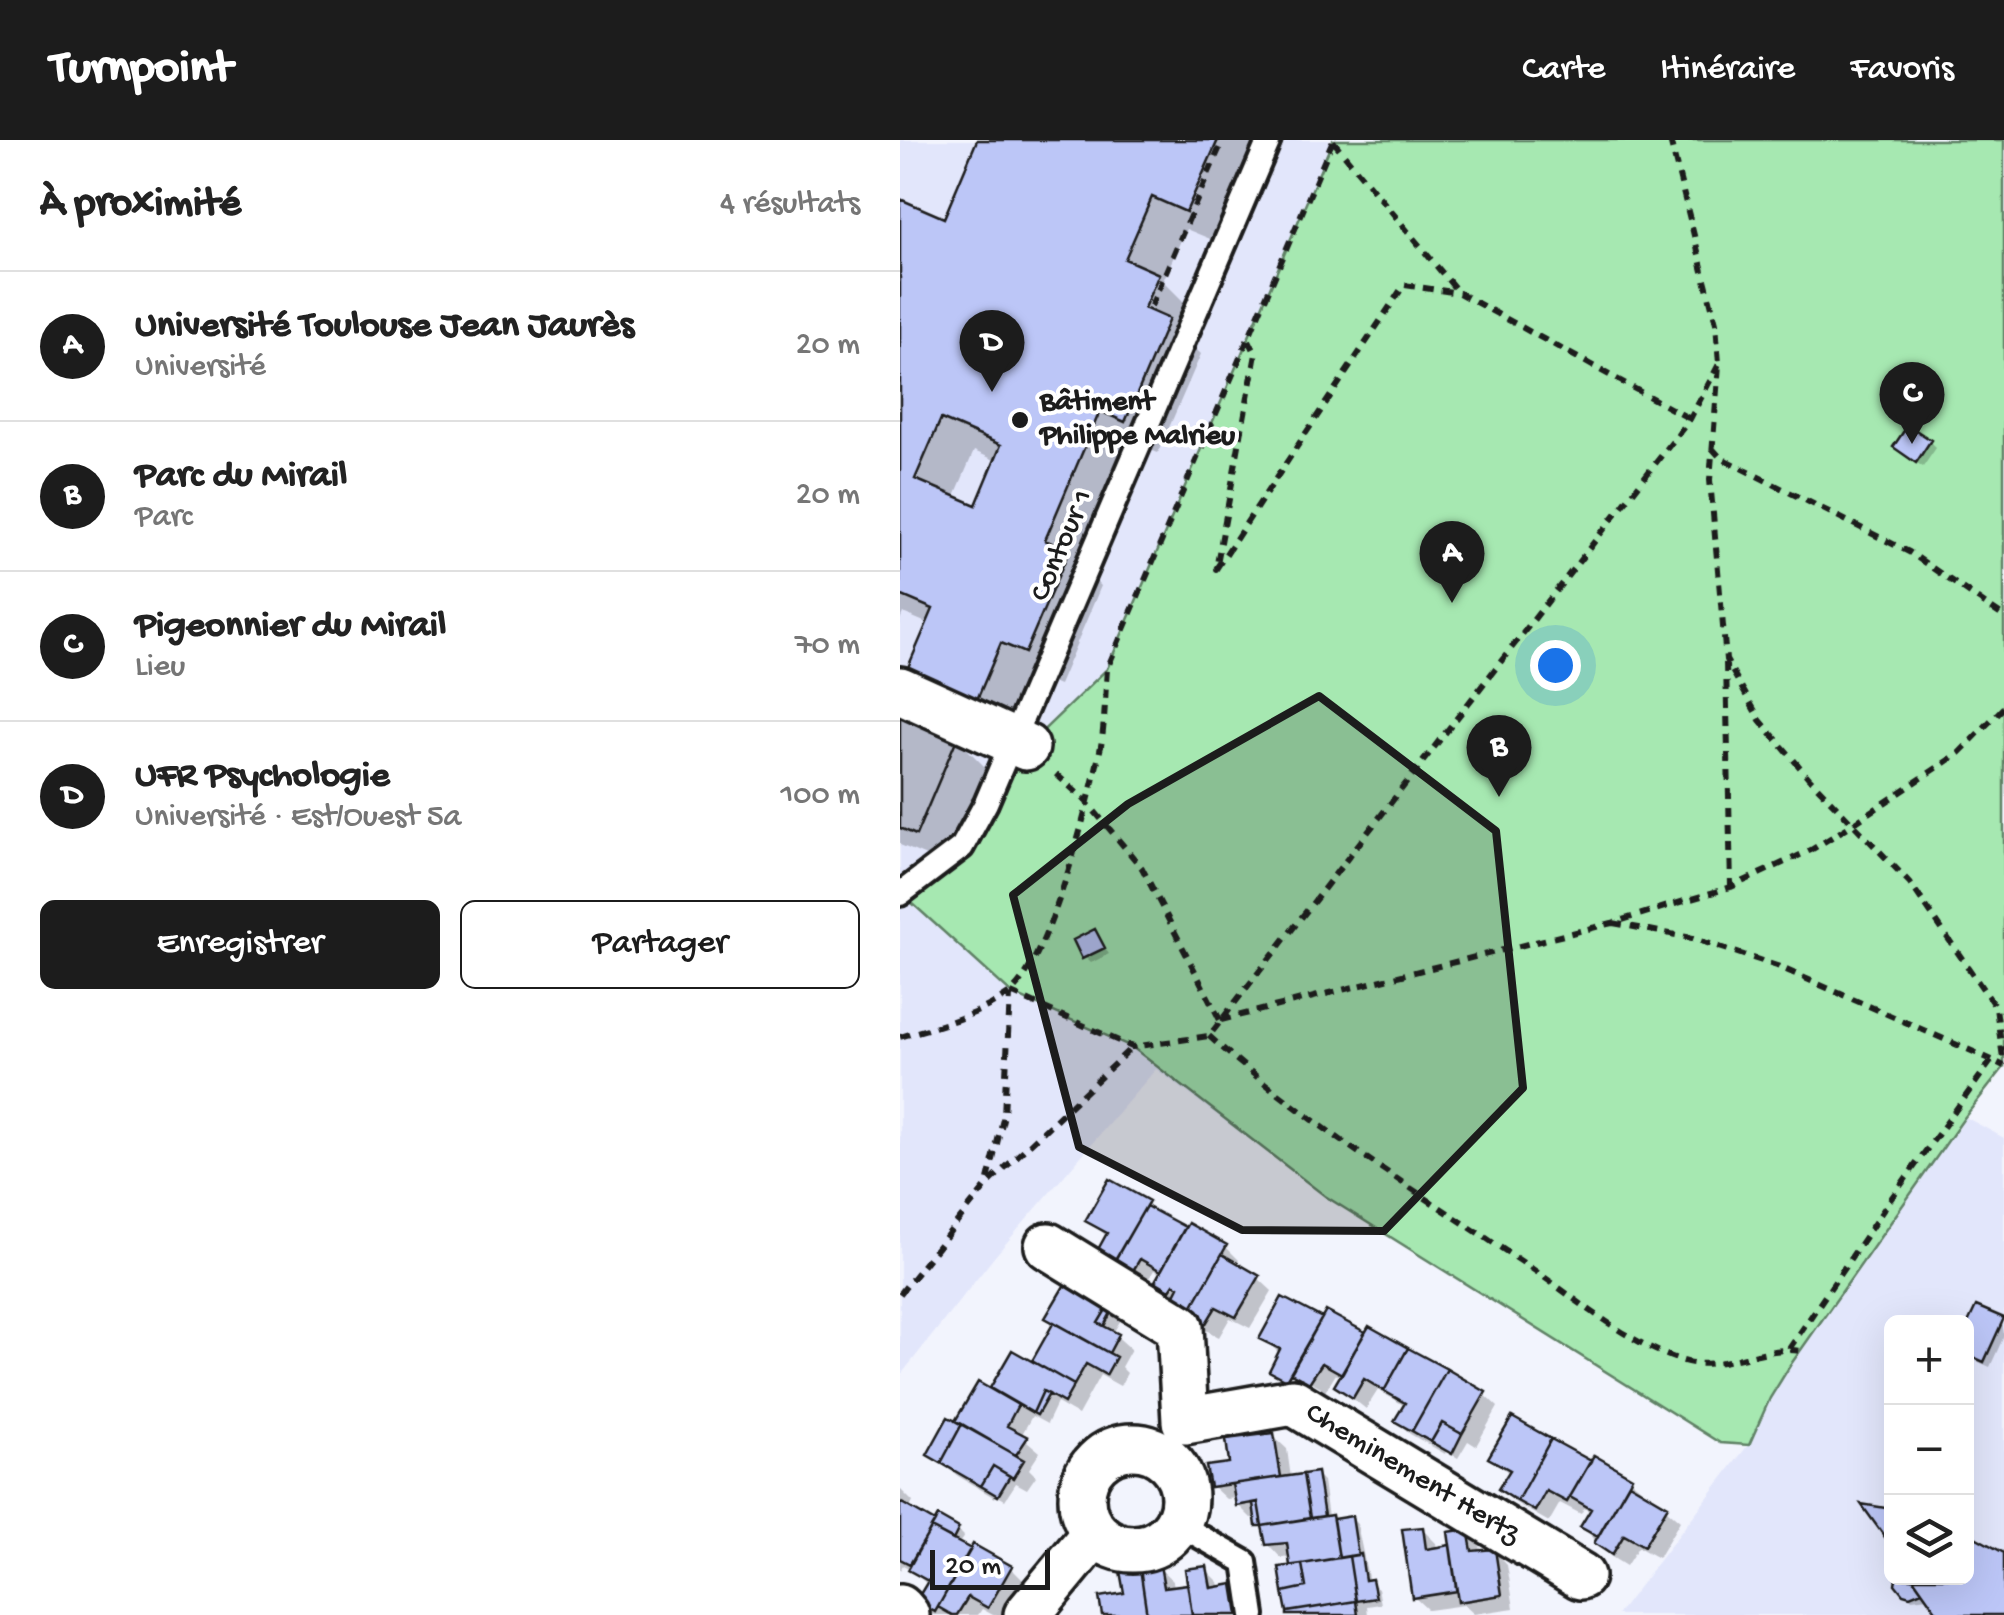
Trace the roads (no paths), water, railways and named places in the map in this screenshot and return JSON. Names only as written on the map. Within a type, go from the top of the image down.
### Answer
[{"type":"street","points":[[900,690],[1019,743]]},
{"type":"street","points":[[1048,1246],[1180,1327],[1174,1439],[1186,1499],[1178,1524],[1168,1537],[1138,1550],[1110,1544],[1095,1532],[1082,1505],[1083,1488],[1095,1464],[1108,1452],[1174,1439]]},
{"type":"street","name":"Cheminement Hertz","points":[[1174,1439],[1293,1402],[1582,1576]]},
{"type":"street","points":[[1027,1615],[1095,1532]]},
{"type":"street","points":[[900,1608],[906,1615]]},
{"type":"lane","name":"Contour 1","points":[[900,894],[962,847],[1019,743],[1269,140]]},
{"type":"lane","points":[[1178,1524],[1245,1562],[1254,1615]]},
{"type":"place","name":"UFR Psychologie","points":[[992,392]]},
{"type":"place","name":"Bâtiment Philippe Malrieu","points":[[1020,420]]},
{"type":"place","name":"Pigeonnier du Mirail","points":[[1912,444]]},
{"type":"place","name":"Université Toulouse Jean Jaurès","points":[[1452,603]]},
{"type":"place","name":"Parc du Mirail","points":[[1499,797]]}]
